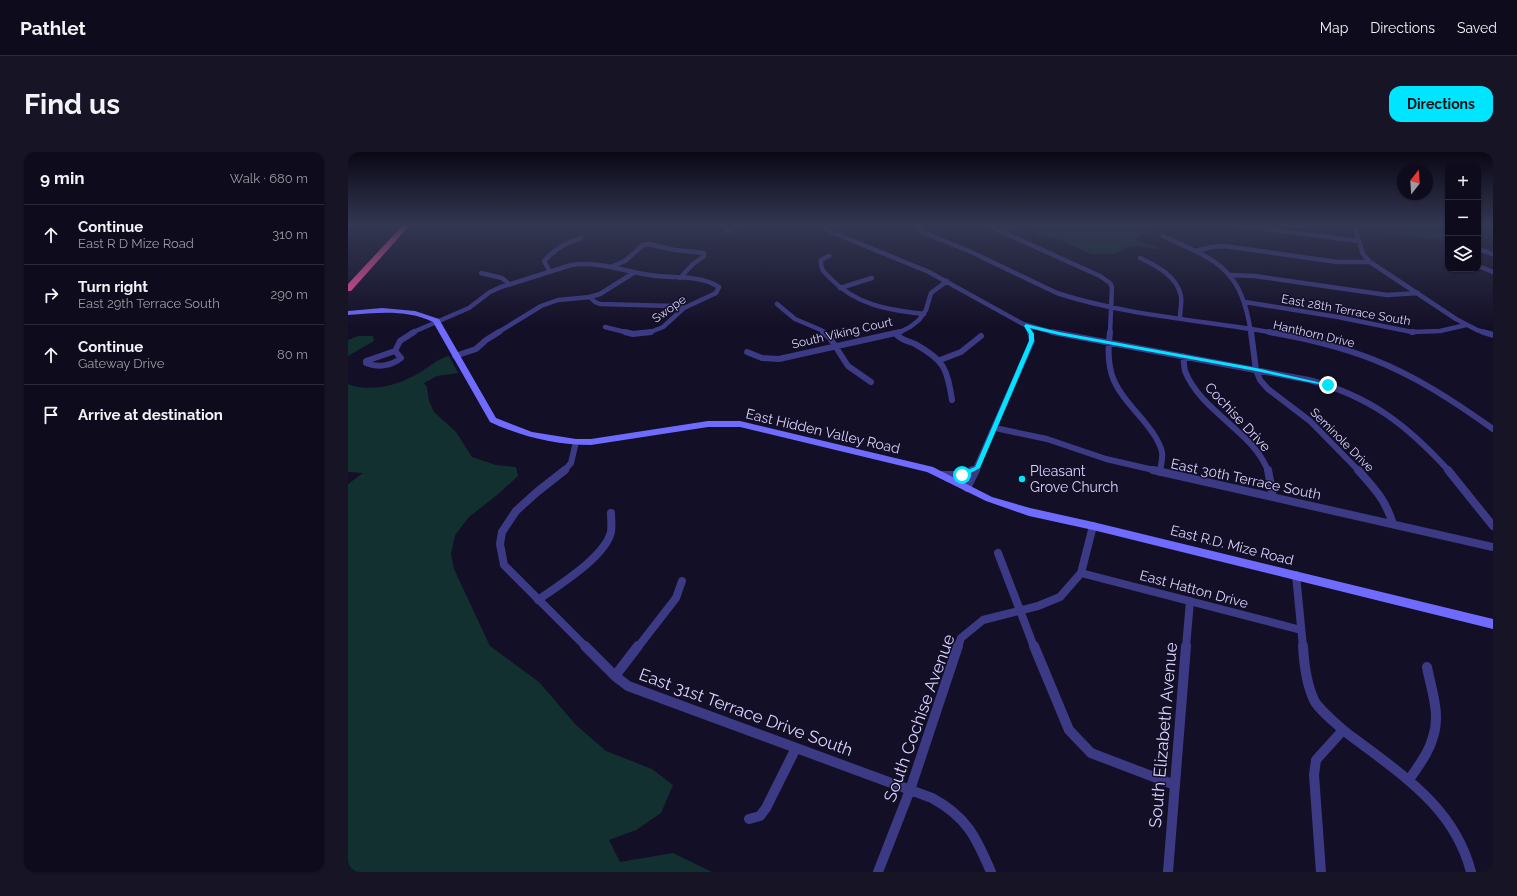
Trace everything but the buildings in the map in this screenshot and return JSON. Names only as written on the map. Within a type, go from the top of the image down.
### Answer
[{"type":"highway","points":[[348,280],[368,259]]},
{"type":"highway","points":[[348,289],[376,259]]},
{"type":"main road","points":[[348,313],[406,311],[428,316],[436,321]]},
{"type":"main road","name":"East Hidden Valley Road","points":[[436,321],[494,420],[510,428],[531,435],[576,442],[591,442],[708,424],[740,424],[930,469],[967,488]]},
{"type":"main road","name":"East R.D. Mize Road","points":[[967,488],[989,500],[1029,512],[1093,526],[1493,624]]},
{"type":"street","points":[[546,259],[544,261],[550,272]]},
{"type":"street","points":[[613,266],[628,259]]},
{"type":"street","points":[[395,351],[397,344],[402,339],[436,321],[469,308],[490,292],[509,284],[583,262],[603,263],[616,268],[635,272],[680,278],[692,265],[701,259]]},
{"type":"street","points":[[824,259],[821,260],[820,266],[825,274],[850,297],[874,306],[924,314]]},
{"type":"street","points":[[898,259],[947,281],[1026,326],[1059,334],[1183,356],[1328,385],[1355,395],[1381,410],[1406,428],[1431,451],[1482,510],[1493,526]]},
{"type":"street","name":"Hanthorn Drive","points":[[985,259],[1057,293],[1084,302],[1320,343],[1372,359],[1398,370],[1441,393],[1493,429]]},
{"type":"street","points":[[1062,259],[1105,278],[1112,287],[1112,307],[1108,342],[1108,360],[1112,379],[1125,401],[1156,438],[1162,454],[1160,472]]},
{"type":"street","points":[[1141,259],[1162,270],[1176,284],[1181,296],[1180,318]]},
{"type":"street","name":"Seminole Drive","points":[[1210,259],[1230,275],[1238,285],[1245,302],[1256,370],[1260,380],[1268,389],[1310,421],[1351,462],[1382,498],[1388,508],[1393,524]]},
{"type":"street","points":[[1313,259],[1337,262],[1370,262]]},
{"type":"street","points":[[1367,259],[1466,325],[1493,335]]},
{"type":"street","points":[[1481,267],[1493,272]]},
{"type":"street","points":[[455,355],[476,349],[483,342],[546,304],[569,298],[590,297],[605,291],[635,272]]},
{"type":"street","points":[[481,273],[502,278],[509,284]]},
{"type":"street","points":[[1230,275],[1255,276],[1387,295],[1418,293]]},
{"type":"street","name":"Swope","points":[[605,326],[633,334],[648,333],[663,327],[684,308],[709,298],[716,293],[718,287],[710,281],[680,278]]},
{"type":"street","points":[[840,288],[872,278]]},
{"type":"street","name":"South Viking Court","points":[[747,352],[765,359],[779,359],[896,334],[910,327],[924,314],[931,293],[947,281]]},
{"type":"street","points":[[590,297],[594,302],[600,304],[674,306],[684,308]]},
{"type":"street","name":"East 28th Terrace South","points":[[1245,302],[1338,317],[1412,332],[1430,332],[1466,325]]},
{"type":"street","points":[[777,304],[795,319],[821,330],[830,338],[848,366],[871,382]]},
{"type":"street","points":[[967,488],[996,428],[1032,341],[1031,334],[1026,326]]},
{"type":"street","points":[[896,334],[900,338],[930,352],[940,360],[947,373],[952,400]]},
{"type":"street","points":[[940,360],[961,352],[981,336]]},
{"type":"street","points":[[395,351],[401,358],[393,364],[374,366],[366,363],[366,361],[395,351]]},
{"type":"street","name":"Cochise Drive","points":[[1183,356],[1184,370],[1194,388],[1204,400],[1253,446],[1262,458],[1271,477],[1273,497]]},
{"type":"street","name":"East 30th Terrace South","points":[[996,428],[1047,439],[1106,459],[1160,472],[1493,547]]},
{"type":"street","name":"East 31st Terrace Drive South","points":[[576,442],[570,463],[508,519],[500,540],[504,565],[615,676],[634,689],[932,798],[946,805],[960,816],[973,834],[991,872]]},
{"type":"street","points":[[943,475],[962,475],[977,468]]},
{"type":"street","points":[[538,600],[588,565],[601,550],[611,532],[611,513]]},
{"type":"street","name":"South Cochise Avenue","points":[[878,872],[910,790],[961,638],[983,620],[1038,606],[1060,597],[1081,573],[1093,526]]},
{"type":"street","points":[[998,553],[1019,610],[1069,730],[1091,753],[1175,785]]},
{"type":"street","name":"East Hatton Drive","points":[[1081,573],[1301,630]]},
{"type":"street","points":[[1296,575],[1305,673],[1314,701],[1342,730],[1409,780],[1429,798],[1449,823],[1467,856],[1471,872]]},
{"type":"street","points":[[615,676],[676,598],[682,581]]},
{"type":"street","name":"South Elizabeth Avenue","points":[[1168,872],[1190,601]]},
{"type":"street","points":[[1409,780],[1426,752],[1435,731],[1435,714],[1427,666]]},
{"type":"street","points":[[1321,872],[1314,775],[1316,760],[1342,730]]},
{"type":"street","points":[[749,820],[760,816],[766,808],[796,748]]},
{"type":"green space","points":[[358,336],[373,336],[374,341],[348,356],[348,340]]},
{"type":"green space","points":[[449,356],[458,373],[437,376],[424,383],[427,387],[429,401],[434,412],[456,432],[472,457],[496,465],[516,467],[518,476],[469,517],[455,535],[451,554],[454,569],[490,646],[539,682],[576,725],[606,751],[652,769],[673,785],[661,813],[636,830],[609,840],[620,862],[673,853],[712,872],[348,872],[348,484],[363,473],[348,472],[348,384],[357,387],[375,388],[394,384],[419,373],[437,361]]},
{"type":"place","name":"Pleasant Grove Church","points":[[1022,479]]},
{"type":"route","points":[[962,475],[977,468],[996,428],[1032,341],[1031,334],[1026,326],[1059,334],[1183,356],[1328,385]]}]
